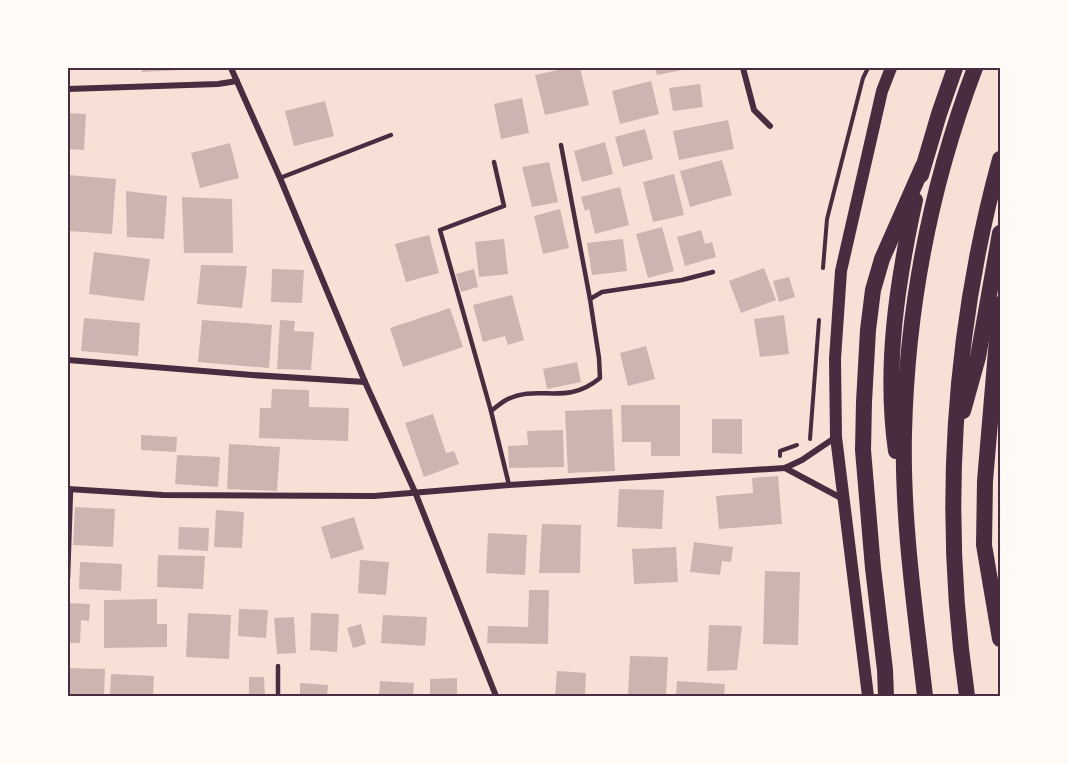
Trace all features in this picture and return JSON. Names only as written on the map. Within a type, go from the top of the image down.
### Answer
[{"type":"highway","points":[[939,114],[947,68]]},
{"type":"highway","points":[[905,490],[897,461],[893,431],[890,378],[894,324],[901,269],[923,166],[955,68]]},
{"type":"highway","points":[[925,696],[909,553],[905,490],[904,432],[911,332],[918,276],[939,176],[975,68]]},
{"type":"highway","points":[[967,696],[957,621],[954,549],[955,431],[969,300],[989,200],[1000,159]]},
{"type":"highway","points":[[886,696],[863,450],[868,340],[873,290],[882,259],[923,166]]},
{"type":"highway","points":[[955,431],[965,405],[978,357],[1000,233]]},
{"type":"highway","points":[[1000,304],[985,481],[984,545],[1000,639]]},
{"type":"main road","points":[[868,696],[836,437],[835,359],[841,271],[882,91],[891,68]]},
{"type":"street","points":[[231,68],[280,178],[365,382],[415,492],[496,696]]},
{"type":"street","points":[[743,68],[754,110],[770,126]]},
{"type":"street","points":[[68,89],[218,84],[237,81]]},
{"type":"street","points":[[68,360],[365,382]]},
{"type":"street","points":[[69,489],[174,495],[374,496],[785,468],[802,460],[836,437]]},
{"type":"street","points":[[785,468],[843,499]]},
{"type":"lane","points":[[280,178],[391,135]]},
{"type":"lane","points":[[491,411],[507,399],[524,395],[574,393],[590,387],[600,378],[590,299],[561,145]]},
{"type":"lane","points":[[494,162],[504,206],[440,230],[491,411],[509,485]]},
{"type":"lane","points":[[590,299],[602,292],[682,280],[713,272]]},
{"type":"lane","points":[[68,578],[69,489]]},
{"type":"lane","points":[[278,666],[278,696]]},
{"type":"building","points":[[142,68],[181,68],[182,70],[142,72]]},
{"type":"building","points":[[567,68],[580,68],[589,105],[545,115],[535,75]]},
{"type":"building","points":[[655,68],[687,68],[687,69],[657,75]]},
{"type":"building","points":[[651,81],[659,114],[620,124],[612,91]]},
{"type":"building","points":[[700,84],[703,107],[673,111],[669,88]]},
{"type":"building","points":[[522,98],[529,133],[501,139],[494,104]]},
{"type":"building","points":[[325,101],[334,136],[294,146],[285,111]]},
{"type":"building","points":[[68,113],[86,114],[84,150],[68,149]]},
{"type":"building","points":[[728,120],[734,149],[679,160],[673,131]]},
{"type":"building","points":[[645,129],[653,159],[623,167],[615,137]]},
{"type":"building","points":[[605,142],[613,174],[582,182],[574,151]]},
{"type":"building","points":[[230,143],[239,178],[200,188],[191,153]]},
{"type":"building","points":[[722,160],[732,195],[690,207],[680,171]]},
{"type":"building","points":[[549,162],[558,202],[532,207],[522,167]]},
{"type":"building","points":[[674,174],[684,215],[653,222],[643,182]]},
{"type":"building","points":[[68,175],[116,179],[112,234],[68,231]]},
{"type":"building","points":[[620,187],[629,225],[595,234],[589,209],[585,211],[581,197]]},
{"type":"building","points":[[126,191],[167,196],[164,239],[127,237]]},
{"type":"building","points":[[182,197],[232,199],[233,253],[184,253]]},
{"type":"building","points":[[560,209],[569,248],[543,254],[534,216]]},
{"type":"building","points":[[662,227],[674,271],[648,278],[636,234]]},
{"type":"building","points":[[701,230],[705,244],[712,242],[716,257],[685,266],[677,237]]},
{"type":"building","points":[[429,235],[439,273],[406,282],[395,244]]},
{"type":"building","points":[[504,239],[508,274],[479,277],[475,242]]},
{"type":"building","points":[[623,239],[627,271],[592,275],[587,243]]},
{"type":"building","points":[[94,252],[150,259],[144,301],[89,294]]},
{"type":"building","points":[[201,265],[247,266],[242,308],[197,304]]},
{"type":"building","points":[[764,268],[776,300],[741,313],[729,281]]},
{"type":"building","points":[[272,269],[304,270],[302,303],[271,302]]},
{"type":"building","points":[[474,269],[478,287],[461,292],[456,274]]},
{"type":"building","points":[[789,277],[795,297],[779,302],[773,281]]},
{"type":"building","points":[[512,295],[524,340],[508,345],[505,336],[483,342],[473,305]]},
{"type":"building","points":[[450,308],[463,347],[403,367],[390,328]]},
{"type":"building","points":[[784,315],[789,354],[760,357],[754,319]]},
{"type":"building","points":[[84,318],[140,323],[138,356],[81,351]]},
{"type":"building","points":[[202,320],[272,325],[269,368],[198,362]]},
{"type":"building","points":[[280,320],[295,321],[294,331],[314,332],[311,370],[277,369]]},
{"type":"building","points":[[646,346],[655,379],[628,386],[620,353]]},
{"type":"building","points":[[577,362],[581,382],[547,389],[543,369]]},
{"type":"building","points":[[272,389],[309,390],[309,407],[349,408],[348,441],[259,438],[260,408],[271,408]]},
{"type":"building","points":[[621,405],[680,405],[680,456],[651,456],[651,442],[622,442]]},
{"type":"building","points":[[612,409],[615,471],[568,473],[565,411]]},
{"type":"building","points":[[433,414],[446,453],[454,451],[459,464],[424,477],[405,423]]},
{"type":"building","points":[[712,419],[742,419],[742,454],[712,453]]},
{"type":"building","points":[[563,430],[564,467],[509,468],[508,446],[528,445],[527,431]]},
{"type":"building","points":[[141,435],[177,437],[176,452],[141,450]]},
{"type":"building","points":[[229,444],[280,447],[277,491],[227,489]]},
{"type":"building","points":[[177,455],[220,457],[218,487],[175,484]]},
{"type":"building","points":[[778,476],[782,524],[719,529],[716,496],[753,493],[752,478]]},
{"type":"building","points":[[619,489],[664,490],[662,529],[617,527]]},
{"type":"building","points":[[75,507],[115,509],[113,547],[73,545]]},
{"type":"building","points":[[216,510],[244,512],[242,548],[214,547]]},
{"type":"building","points":[[354,517],[364,549],[331,559],[321,527]]},
{"type":"building","points":[[542,524],[581,525],[580,573],[539,573]]},
{"type":"building","points":[[179,527],[209,528],[208,551],[178,549]]},
{"type":"building","points":[[488,533],[527,535],[525,575],[486,573]]},
{"type":"building","points":[[694,542],[733,547],[731,562],[722,561],[720,575],[690,572]]},
{"type":"building","points":[[676,547],[678,582],[634,584],[632,549]]},
{"type":"building","points":[[158,555],[205,556],[203,589],[157,587]]},
{"type":"building","points":[[360,560],[389,562],[386,595],[358,593]]},
{"type":"building","points":[[80,562],[122,564],[121,591],[79,589]]},
{"type":"building","points":[[765,571],[800,572],[798,645],[763,644]]},
{"type":"building","points":[[529,590],[549,590],[548,644],[487,643],[488,626],[528,627]]},
{"type":"building","points":[[157,599],[157,624],[167,624],[167,647],[104,648],[104,600]]},
{"type":"building","points":[[68,603],[90,604],[89,621],[81,620],[80,643],[68,643]]},
{"type":"building","points":[[239,609],[268,610],[266,638],[238,636]]},
{"type":"building","points":[[188,613],[231,615],[229,659],[186,657]]},
{"type":"building","points":[[311,613],[339,614],[337,652],[310,650]]},
{"type":"building","points":[[383,615],[427,617],[425,646],[381,643]]},
{"type":"building","points":[[294,617],[296,653],[277,654],[274,618]]},
{"type":"building","points":[[361,624],[366,644],[353,648],[347,628]]},
{"type":"building","points":[[709,625],[742,626],[737,670],[707,671]]},
{"type":"building","points":[[630,656],[668,657],[666,696],[628,695]]},
{"type":"building","points":[[68,668],[105,669],[104,696],[68,696]]},
{"type":"building","points":[[557,671],[586,673],[585,696],[555,696]]},
{"type":"building","points":[[111,674],[154,676],[153,696],[110,696]]},
{"type":"building","points":[[249,677],[264,677],[265,696],[233,696],[249,694]]},
{"type":"building","points":[[457,678],[457,696],[430,696],[430,679]]},
{"type":"building","points":[[380,681],[414,683],[413,696],[379,696]]},
{"type":"building","points":[[677,681],[725,684],[724,696],[676,696]]},
{"type":"building","points":[[300,683],[328,685],[327,696],[300,696]]}]
